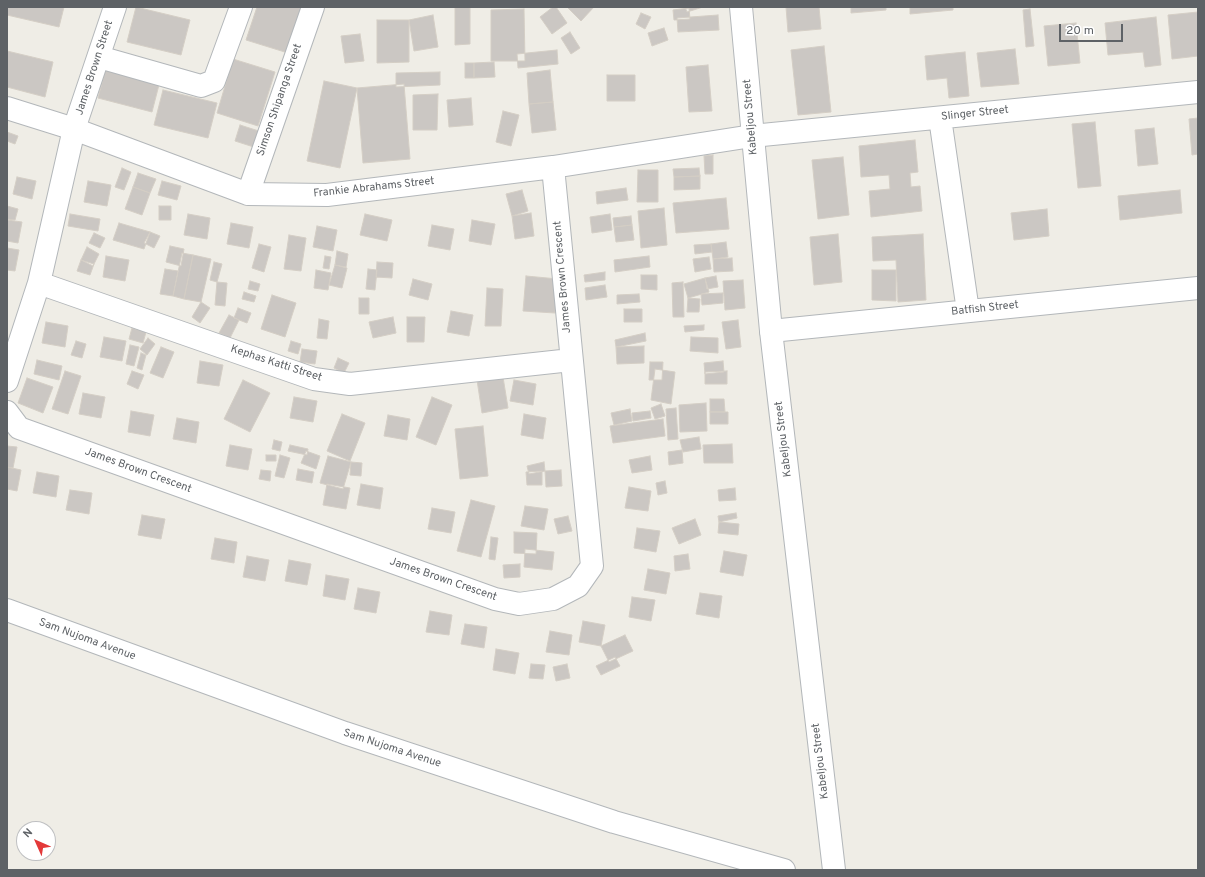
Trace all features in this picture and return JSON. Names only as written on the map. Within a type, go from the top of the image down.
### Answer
[{"type":"street","name":"James Brown Street","points":[[74,129],[115,7]]},
{"type":"street","points":[[99,57],[201,86],[214,81],[241,7]]},
{"type":"street","name":"Simson Shipanga Street","points":[[248,194],[312,7]]},
{"type":"street","name":"Kabeljou Street","points":[[741,7],[771,331],[834,870]]},
{"type":"street","name":"Slinger Street","points":[[752,136],[1198,92]]},
{"type":"street","name":"Frankie Abrahams Street","points":[[7,108],[74,129],[248,194],[326,196],[553,167],[752,136]]},
{"type":"street","points":[[940,118],[968,311]]},
{"type":"street","points":[[7,381],[40,283],[74,129]]},
{"type":"street","name":"James Brown Crescent","points":[[7,412],[19,428],[495,599],[519,604],[553,598],[578,586],[592,566],[553,167]]},
{"type":"street","name":"Kephas Katti Street","points":[[40,283],[314,379],[350,384],[571,360]]},
{"type":"street","name":"Batfish Street","points":[[771,331],[1198,288]]},
{"type":"street","name":"Sam Nujoma Avenue","points":[[7,610],[345,734],[614,822],[784,870]]},
{"type":"building","points":[[7,7],[64,7],[59,27],[7,15]]},
{"type":"building","points":[[136,7],[190,20],[181,55],[127,42]]},
{"type":"building","points":[[257,7],[302,7],[288,53],[246,40]]},
{"type":"building","points":[[455,7],[470,7],[470,44],[455,45]]},
{"type":"building","points":[[553,7],[556,7],[567,23],[552,34],[540,17]]},
{"type":"building","points":[[567,7],[594,7],[581,21]]},
{"type":"building","points":[[685,7],[703,7],[687,12]]},
{"type":"building","points":[[786,7],[819,7],[821,29],[788,32]]},
{"type":"building","points":[[851,7],[886,7],[886,10],[851,13]]},
{"type":"building","points":[[910,7],[953,7],[953,10],[910,14]]},
{"type":"building","points":[[689,8],[690,19],[674,20],[673,10]]},
{"type":"building","points":[[524,9],[525,61],[491,61],[491,10]]},
{"type":"building","points":[[1030,9],[1034,46],[1026,47],[1023,10]]},
{"type":"building","points":[[1198,12],[1198,56],[1172,59],[1168,15]]},
{"type":"building","points":[[641,13],[651,17],[645,29],[636,24]]},
{"type":"building","points":[[433,15],[438,47],[414,51],[409,20]]},
{"type":"building","points":[[718,15],[719,30],[678,32],[677,18]]},
{"type":"building","points":[[1156,17],[1161,65],[1145,67],[1143,52],[1108,55],[1105,23]]},
{"type":"building","points":[[377,20],[409,20],[409,62],[377,63]]},
{"type":"building","points":[[1076,23],[1080,63],[1048,66],[1044,26]]},
{"type":"building","points":[[664,28],[668,40],[652,46],[648,33]]},
{"type":"building","points":[[570,32],[580,48],[571,54],[561,38]]},
{"type":"building","points":[[360,34],[364,61],[345,63],[341,36]]},
{"type":"building","points":[[824,46],[831,112],[798,115],[791,50]]},
{"type":"building","points":[[1015,49],[1019,84],[981,87],[977,53]]},
{"type":"building","points":[[557,50],[558,64],[518,68],[517,54]]},
{"type":"building","points":[[7,51],[53,62],[45,97],[7,87]]},
{"type":"building","points":[[965,52],[969,96],[949,98],[947,78],[927,80],[925,56]]},
{"type":"building","points":[[233,59],[275,72],[258,126],[217,113]]},
{"type":"building","points":[[494,62],[495,77],[474,78],[474,63]]},
{"type":"building","points":[[465,63],[474,63],[474,78],[465,78]]},
{"type":"building","points":[[107,64],[161,77],[152,112],[98,98]]},
{"type":"building","points":[[708,65],[712,111],[689,112],[686,67]]},
{"type":"building","points":[[550,70],[553,102],[529,104],[527,73]]},
{"type":"building","points":[[440,72],[440,85],[396,87],[396,73]]},
{"type":"building","points":[[607,75],[635,75],[635,101],[607,101]]},
{"type":"building","points":[[324,81],[357,88],[340,168],[307,161]]},
{"type":"building","points":[[404,84],[410,159],[363,163],[357,88]]},
{"type":"building","points":[[163,90],[217,103],[208,138],[154,125]]},
{"type":"building","points":[[438,94],[437,130],[413,130],[413,95]]},
{"type":"building","points":[[471,98],[473,125],[449,127],[447,100]]},
{"type":"building","points":[[553,102],[556,130],[532,133],[529,104]]},
{"type":"building","points":[[503,111],[519,115],[511,146],[496,142]]},
{"type":"building","points":[[1198,118],[1198,154],[1192,155],[1189,119]]},
{"type":"building","points":[[1095,122],[1101,186],[1078,188],[1072,124]]},
{"type":"building","points":[[240,125],[265,133],[260,149],[235,141]]},
{"type":"building","points":[[1154,128],[1158,164],[1138,166],[1135,130]]},
{"type":"building","points":[[7,132],[18,136],[15,144],[7,141]]},
{"type":"building","points":[[915,140],[918,172],[910,173],[911,187],[920,186],[922,211],[871,217],[869,191],[890,189],[889,175],[861,177],[859,146]]},
{"type":"building","points":[[713,155],[713,174],[705,174],[704,156]]},
{"type":"building","points":[[843,157],[849,215],[818,219],[812,160]]},
{"type":"building","points":[[122,168],[131,172],[124,190],[115,187]]},
{"type":"building","points":[[699,168],[700,176],[674,177],[673,169]]},
{"type":"building","points":[[638,170],[658,170],[658,202],[637,202]]},
{"type":"building","points":[[138,173],[156,179],[150,193],[133,187]]},
{"type":"building","points":[[700,176],[700,189],[674,190],[674,177]]},
{"type":"building","points":[[17,177],[36,181],[32,199],[13,194]]},
{"type":"building","points":[[88,181],[111,185],[107,206],[84,202]]},
{"type":"building","points":[[162,181],[181,186],[177,200],[158,195]]},
{"type":"building","points":[[133,187],[150,193],[142,215],[125,209]]},
{"type":"building","points":[[626,188],[628,200],[597,204],[596,192]]},
{"type":"building","points":[[522,190],[528,211],[512,216],[506,194]]},
{"type":"building","points":[[1180,190],[1182,213],[1120,220],[1118,196]]},
{"type":"building","points":[[726,198],[729,229],[676,233],[673,203]]},
{"type":"building","points":[[7,206],[18,209],[15,220],[7,219]]},
{"type":"building","points":[[159,206],[171,206],[171,220],[159,220]]},
{"type":"building","points":[[664,208],[667,245],[641,248],[638,211]]},
{"type":"building","points":[[1047,209],[1049,236],[1014,240],[1011,213]]},
{"type":"building","points":[[531,213],[534,236],[515,239],[512,216]]},
{"type":"building","points":[[70,214],[100,219],[98,231],[68,226]]},
{"type":"building","points":[[188,214],[210,218],[207,239],[184,235]]},
{"type":"building","points":[[365,214],[392,220],[387,241],[360,235]]},
{"type":"building","points":[[610,214],[612,230],[592,233],[590,217]]},
{"type":"building","points":[[631,216],[632,225],[614,227],[613,218]]},
{"type":"building","points":[[7,220],[22,222],[18,243],[7,241]]},
{"type":"building","points":[[472,220],[495,224],[491,245],[469,241]]},
{"type":"building","points":[[119,223],[150,232],[144,249],[113,240]]},
{"type":"building","points":[[231,223],[253,227],[249,248],[227,244]]},
{"type":"building","points":[[432,225],[454,229],[450,250],[428,246]]},
{"type":"building","points":[[632,225],[634,240],[616,242],[614,227]]},
{"type":"building","points":[[317,226],[337,230],[333,251],[313,247]]},
{"type":"building","points":[[150,232],[160,236],[154,248],[144,243]]},
{"type":"building","points":[[94,233],[105,238],[100,248],[89,243]]},
{"type":"building","points":[[838,234],[842,282],[814,285],[810,237]]},
{"type":"building","points":[[923,234],[926,300],[898,302],[896,260],[873,261],[872,237]]},
{"type":"building","points":[[289,235],[306,238],[301,271],[284,269]]},
{"type":"building","points":[[726,242],[728,257],[713,259],[711,244]]},
{"type":"building","points":[[259,244],[271,247],[264,272],[252,268]]},
{"type":"building","points":[[711,244],[712,252],[695,254],[694,245]]},
{"type":"building","points":[[170,246],[184,249],[181,266],[166,262]]},
{"type":"building","points":[[87,247],[99,254],[93,266],[81,260]]},
{"type":"building","points":[[7,248],[19,250],[15,271],[7,270]]},
{"type":"building","points":[[337,251],[348,254],[346,267],[335,265]]},
{"type":"building","points":[[182,253],[193,255],[184,299],[173,296]]},
{"type":"building","points":[[193,255],[211,259],[201,302],[184,299]]},
{"type":"building","points":[[106,256],[129,260],[125,281],[103,277]]},
{"type":"building","points":[[325,256],[331,257],[329,269],[323,268]]},
{"type":"building","points":[[649,256],[650,267],[615,272],[614,260]]},
{"type":"building","points":[[709,257],[711,269],[695,272],[693,259]]},
{"type":"building","points":[[732,258],[733,271],[714,272],[713,259]]},
{"type":"building","points":[[81,260],[94,264],[90,275],[77,271]]},
{"type":"building","points":[[214,262],[222,264],[217,282],[210,280]]},
{"type":"building","points":[[377,262],[393,263],[392,278],[376,277]]},
{"type":"building","points":[[335,265],[347,268],[342,288],[329,285]]},
{"type":"building","points":[[165,269],[178,271],[173,296],[160,294]]},
{"type":"building","points":[[368,269],[377,270],[375,290],[366,289]]},
{"type":"building","points":[[316,270],[331,273],[328,290],[314,288]]},
{"type":"building","points":[[872,270],[896,270],[896,301],[872,300]]},
{"type":"building","points":[[605,272],[605,280],[585,282],[584,275]]},
{"type":"building","points":[[641,275],[657,275],[657,290],[641,289]]},
{"type":"building","points":[[526,276],[558,279],[555,313],[523,311]]},
{"type":"building","points":[[716,276],[718,287],[707,289],[705,278]]},
{"type":"building","points":[[705,278],[709,292],[688,298],[684,284]]},
{"type":"building","points":[[413,279],[432,284],[428,300],[409,295]]},
{"type":"building","points":[[743,280],[745,308],[725,310],[723,281]]},
{"type":"building","points":[[250,281],[260,284],[258,291],[248,289]]},
{"type":"building","points":[[217,282],[227,283],[225,306],[215,305]]},
{"type":"building","points":[[683,282],[684,317],[673,317],[672,283]]},
{"type":"building","points":[[605,285],[607,297],[586,300],[585,288]]},
{"type":"building","points":[[487,288],[503,289],[501,326],[485,326]]},
{"type":"building","points":[[244,292],[256,296],[254,302],[242,299]]},
{"type":"building","points":[[723,293],[723,303],[702,305],[701,294]]},
{"type":"building","points":[[639,294],[640,302],[617,304],[617,295]]},
{"type":"building","points":[[272,295],[296,303],[285,337],[261,329]]},
{"type":"building","points":[[359,298],[369,298],[369,314],[359,314]]},
{"type":"building","points":[[688,298],[700,299],[699,312],[687,312]]},
{"type":"building","points":[[201,302],[210,308],[200,323],[192,317]]},
{"type":"building","points":[[238,308],[251,313],[247,323],[234,318]]},
{"type":"building","points":[[624,309],[642,309],[642,322],[624,322]]},
{"type":"building","points":[[451,311],[473,315],[469,336],[447,332]]},
{"type":"building","points":[[229,315],[239,320],[230,338],[219,333]]},
{"type":"building","points":[[393,317],[396,333],[373,338],[369,322]]},
{"type":"building","points":[[407,317],[425,317],[424,342],[407,342]]},
{"type":"building","points":[[319,319],[329,321],[327,339],[317,338]]},
{"type":"building","points":[[738,320],[741,347],[726,349],[722,322]]},
{"type":"building","points":[[46,322],[68,326],[65,347],[42,343]]},
{"type":"building","points":[[704,325],[704,330],[685,332],[684,326]]},
{"type":"building","points":[[132,328],[146,332],[143,343],[129,339]]},
{"type":"building","points":[[645,333],[646,341],[616,347],[615,340]]},
{"type":"building","points":[[104,337],[126,341],[122,361],[100,357]]},
{"type":"building","points":[[691,337],[718,338],[718,353],[690,351]]},
{"type":"building","points":[[148,338],[155,344],[147,355],[140,349]]},
{"type":"building","points":[[76,341],[86,344],[82,358],[71,355]]},
{"type":"building","points":[[291,341],[301,344],[298,354],[288,351]]},
{"type":"building","points":[[130,345],[139,347],[134,366],[126,364]]},
{"type":"building","points":[[644,346],[644,363],[617,364],[616,347]]},
{"type":"building","points":[[161,347],[174,352],[163,378],[150,373]]},
{"type":"building","points":[[302,349],[317,351],[315,364],[300,362]]},
{"type":"building","points":[[141,353],[146,355],[142,370],[137,368]]},
{"type":"building","points":[[338,358],[349,363],[344,373],[334,368]]},
{"type":"building","points":[[37,360],[62,366],[59,380],[34,374]]},
{"type":"building","points":[[200,361],[223,365],[219,386],[197,383]]},
{"type":"building","points":[[723,361],[724,372],[705,374],[704,363]]},
{"type":"building","points":[[650,362],[663,362],[662,380],[649,380]]},
{"type":"building","points":[[655,369],[675,372],[671,404],[651,400]]},
{"type":"building","points":[[65,371],[81,376],[68,414],[52,409]]},
{"type":"building","points":[[132,371],[144,375],[138,389],[127,384]]},
{"type":"building","points":[[727,371],[727,384],[705,384],[705,372]]},
{"type":"building","points":[[503,377],[508,408],[482,413],[477,380]]},
{"type":"building","points":[[27,378],[53,387],[43,413],[18,403]]},
{"type":"building","points":[[243,380],[270,393],[250,432],[224,419]]},
{"type":"building","points":[[514,380],[536,384],[533,405],[510,401]]},
{"type":"building","points":[[83,393],[105,397],[101,418],[79,414]]},
{"type":"building","points":[[294,397],[317,401],[313,422],[290,418]]},
{"type":"building","points":[[432,397],[452,405],[436,445],[416,437]]},
{"type":"building","points":[[710,399],[724,399],[725,412],[710,412]]},
{"type":"building","points":[[706,403],[707,431],[680,432],[679,405]]},
{"type":"building","points":[[661,404],[665,416],[655,419],[651,408]]},
{"type":"building","points":[[676,408],[678,439],[668,440],[666,409]]},
{"type":"building","points":[[630,409],[632,421],[614,425],[611,413]]},
{"type":"building","points":[[131,411],[154,415],[150,436],[128,432]]},
{"type":"building","points":[[650,411],[651,418],[633,421],[632,413]]},
{"type":"building","points":[[710,412],[728,412],[728,424],[710,424]]},
{"type":"building","points":[[342,414],[365,423],[350,461],[327,451]]},
{"type":"building","points":[[524,414],[546,418],[543,439],[521,435]]},
{"type":"building","points":[[388,415],[410,419],[407,440],[384,436]]},
{"type":"building","points":[[177,418],[199,422],[196,443],[173,439]]},
{"type":"building","points":[[663,419],[665,436],[613,443],[610,426]]},
{"type":"building","points":[[483,426],[488,476],[460,479],[455,429]]},
{"type":"building","points":[[699,437],[701,449],[683,452],[680,440]]},
{"type":"building","points":[[274,440],[282,442],[280,451],[272,449]]},
{"type":"building","points":[[732,444],[733,463],[704,463],[703,445]]},
{"type":"building","points":[[230,445],[252,449],[248,470],[226,466]]},
{"type":"building","points":[[290,445],[308,449],[307,455],[288,451]]},
{"type":"building","points":[[7,446],[17,447],[13,468],[7,467]]},
{"type":"building","points":[[682,450],[683,463],[669,465],[668,452]]},
{"type":"building","points":[[306,451],[320,456],[316,469],[301,463]]},
{"type":"building","points":[[266,455],[276,455],[276,461],[266,461]]},
{"type":"building","points":[[280,455],[290,458],[284,478],[275,476]]},
{"type":"building","points":[[328,456],[351,462],[343,489],[320,483]]},
{"type":"building","points":[[650,456],[652,470],[632,473],[629,460]]},
{"type":"building","points":[[351,462],[362,463],[361,476],[350,475]]},
{"type":"building","points":[[544,462],[545,471],[529,474],[527,466]]},
{"type":"building","points":[[7,467],[21,470],[17,491],[7,489]]},
{"type":"building","points":[[298,469],[314,472],[312,483],[296,480]]},
{"type":"building","points":[[261,470],[271,471],[270,481],[259,479]]},
{"type":"building","points":[[561,470],[562,486],[546,487],[545,471]]},
{"type":"building","points":[[542,471],[542,485],[527,485],[526,472]]},
{"type":"building","points":[[37,472],[59,476],[56,497],[33,493]]},
{"type":"building","points":[[665,481],[667,493],[658,495],[656,483]]},
{"type":"building","points":[[327,484],[350,488],[346,509],[323,505]]},
{"type":"building","points":[[361,484],[383,488],[380,509],[357,505]]},
{"type":"building","points":[[629,487],[651,491],[648,511],[625,508]]},
{"type":"building","points":[[735,488],[736,500],[719,501],[718,490]]},
{"type":"building","points":[[70,490],[92,493],[89,514],[66,510]]},
{"type":"building","points":[[471,500],[495,506],[481,557],[457,551]]},
{"type":"building","points":[[525,506],[548,509],[544,530],[521,526]]},
{"type":"building","points":[[432,508],[455,512],[451,533],[428,529]]},
{"type":"building","points":[[736,513],[737,518],[719,522],[718,516]]},
{"type":"building","points":[[142,515],[165,519],[161,539],[138,535]]},
{"type":"building","points":[[568,516],[572,531],[558,534],[554,519]]},
{"type":"building","points":[[695,519],[701,535],[679,544],[672,528]]},
{"type":"building","points":[[719,522],[739,524],[738,535],[718,533]]},
{"type":"building","points":[[637,528],[660,531],[656,552],[634,548]]},
{"type":"building","points":[[514,532],[537,533],[536,554],[514,553]]},
{"type":"building","points":[[491,537],[498,538],[495,560],[489,559]]},
{"type":"building","points":[[215,538],[237,542],[234,563],[211,559]]},
{"type":"building","points":[[525,549],[554,552],[552,570],[524,567]]},
{"type":"building","points":[[724,551],[747,555],[743,576],[720,572]]},
{"type":"building","points":[[688,554],[690,569],[675,571],[674,556]]},
{"type":"building","points":[[247,556],[269,560],[265,581],[243,577]]},
{"type":"building","points":[[289,560],[311,564],[307,585],[285,581]]},
{"type":"building","points":[[520,564],[520,577],[504,578],[503,565]]},
{"type":"building","points":[[648,569],[670,573],[666,594],[644,590]]},
{"type":"building","points":[[326,575],[349,579],[345,600],[323,596]]},
{"type":"building","points":[[358,588],[380,592],[376,613],[354,609]]},
{"type":"building","points":[[700,593],[722,596],[719,618],[696,614]]},
{"type":"building","points":[[632,597],[655,600],[651,621],[629,617]]},
{"type":"building","points":[[430,611],[452,615],[449,635],[426,632]]},
{"type":"building","points":[[583,621],[605,625],[601,646],[579,642]]},
{"type":"building","points":[[465,624],[487,627],[484,648],[461,644]]},
{"type":"building","points":[[550,631],[572,635],[569,655],[546,652]]},
{"type":"building","points":[[625,635],[633,651],[609,662],[601,646]]},
{"type":"building","points":[[496,649],[519,653],[515,674],[493,670]]},
{"type":"building","points":[[615,657],[620,666],[601,675],[596,666]]},
{"type":"building","points":[[531,664],[545,665],[543,679],[529,678]]},
{"type":"building","points":[[567,664],[570,678],[556,681],[553,667]]}]
